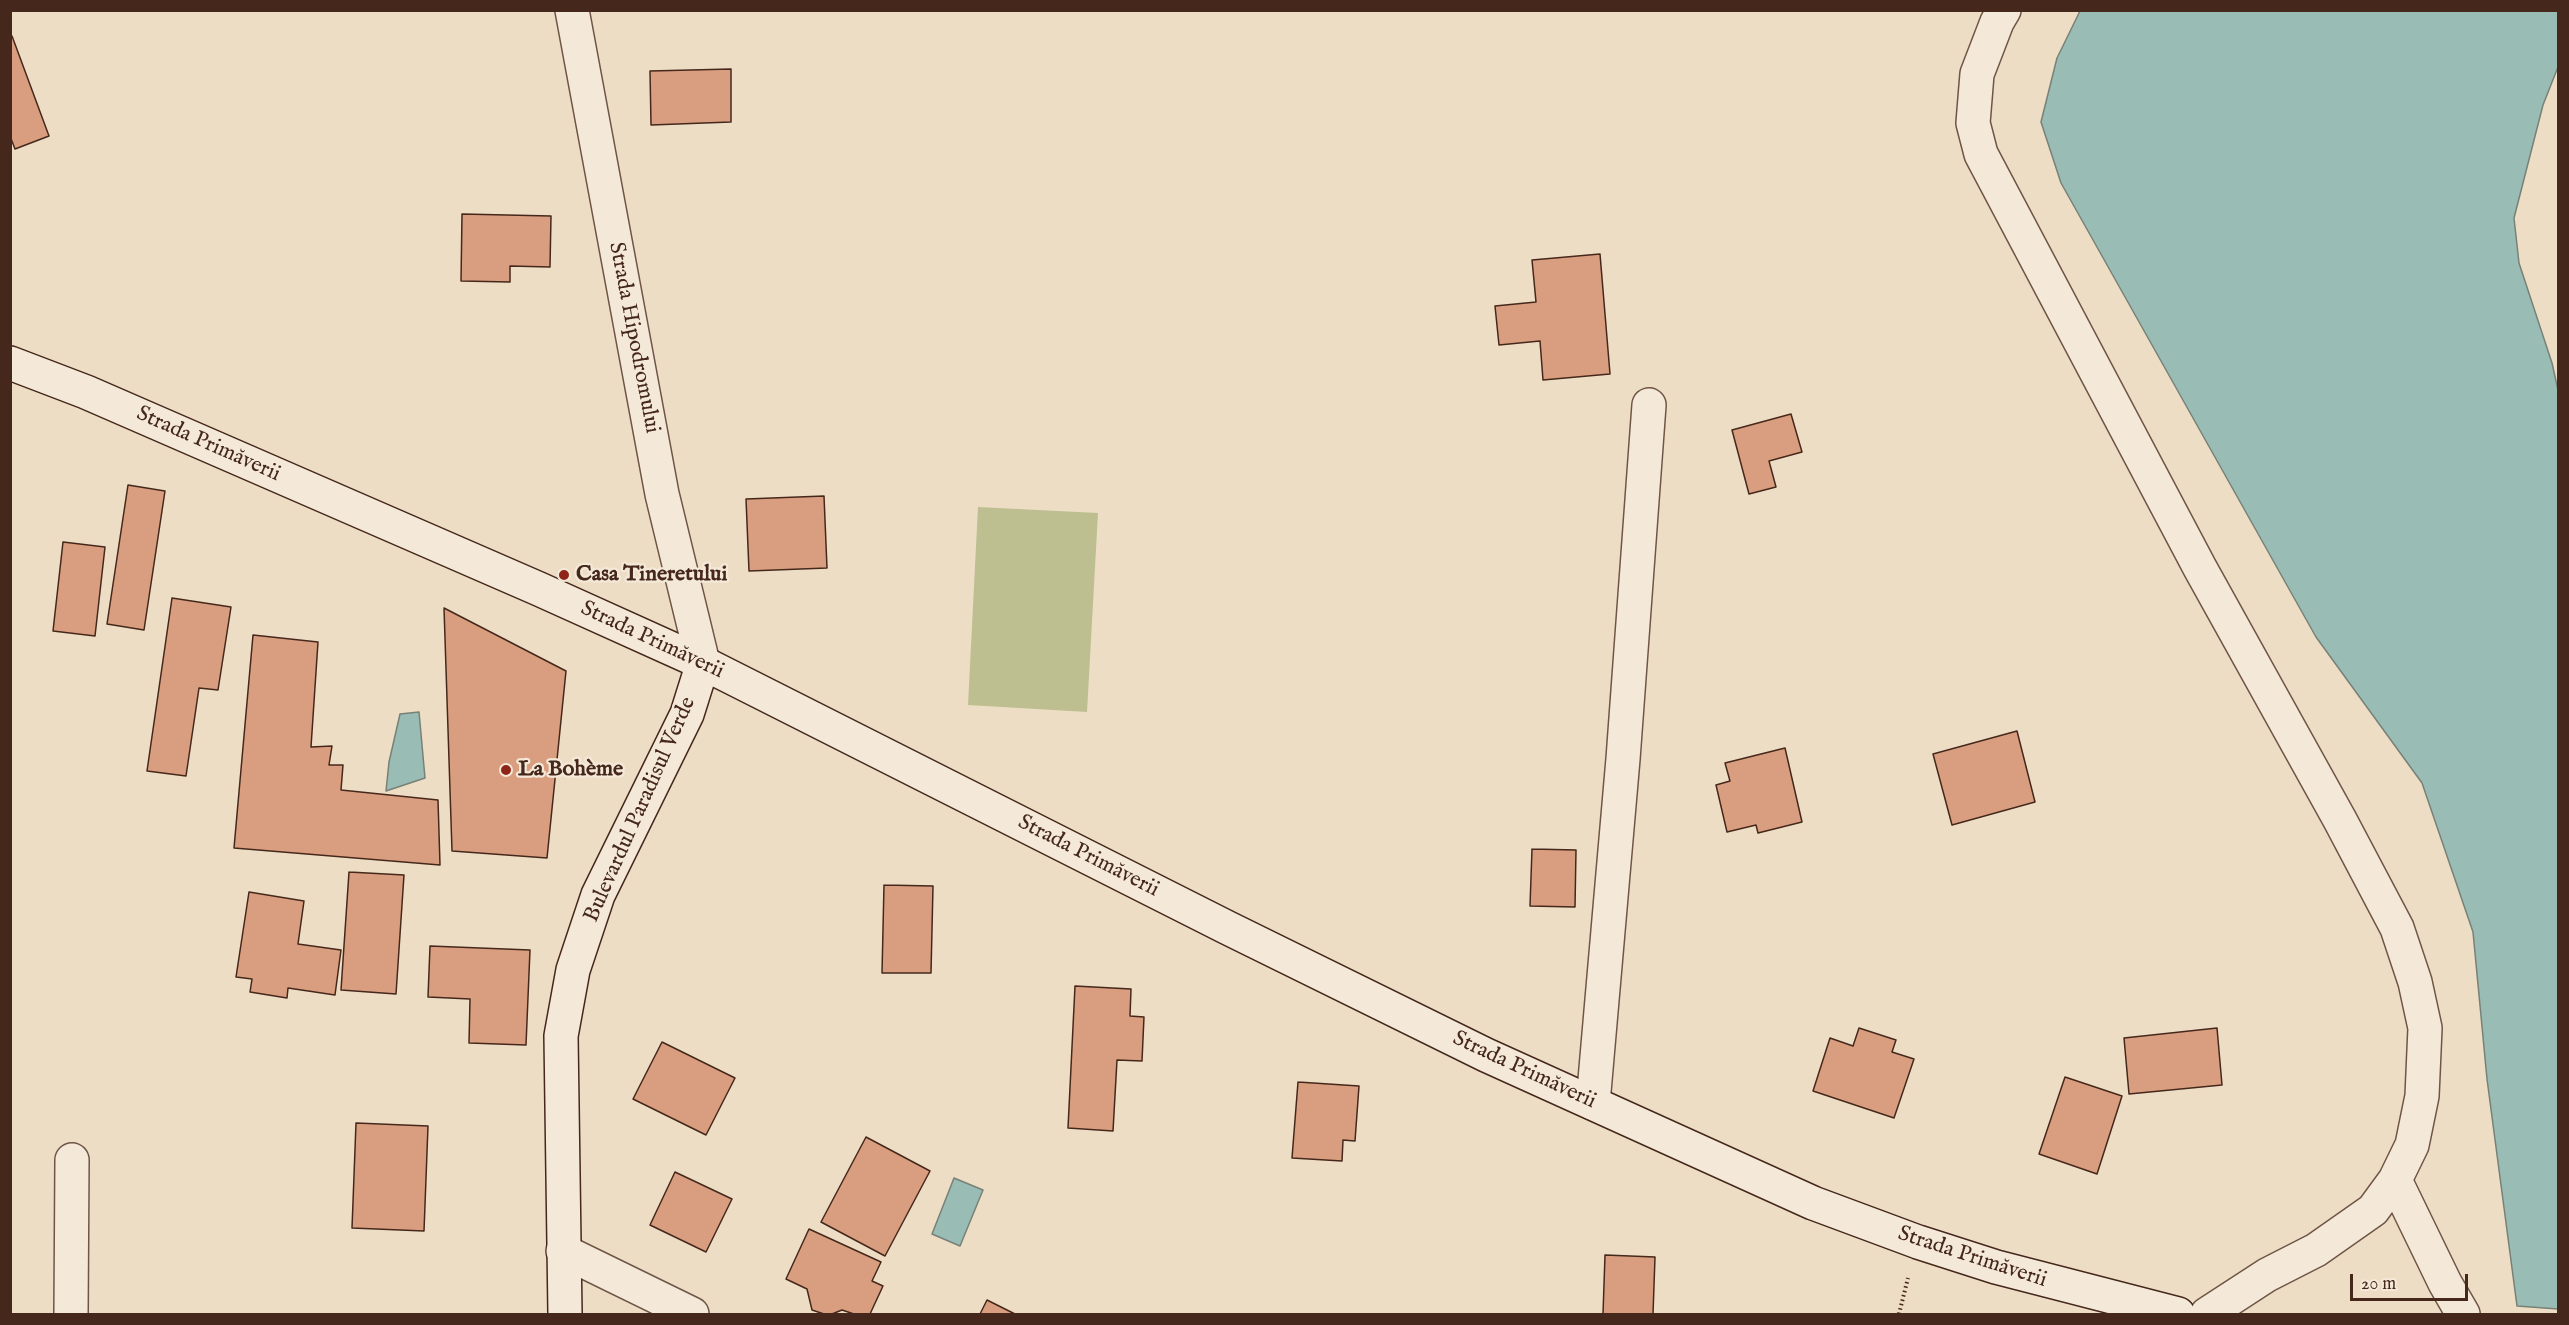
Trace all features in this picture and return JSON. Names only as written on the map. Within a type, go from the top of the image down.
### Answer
[{"type":"street","name":"Strada Hipodromului","points":[[572,10],[662,494],[703,663]]},
{"type":"street","points":[[2004,10],[1977,74],[1973,123],[1981,154],[2200,568],[2397,928],[2408,960],[2425,1028],[2422,1096],[2412,1145],[2395,1180],[2373,1210],[2316,1250],[2249,1286],[2207,1314]]},
{"type":"street","name":"Strada Primăverii","points":[[10,363],[118,406],[703,663],[1239,933],[1486,1054],[1813,1203],[1918,1242],[2084,1292],[2178,1314]]},
{"type":"street","points":[[1593,1103],[1623,759],[1649,405]]},
{"type":"street","name":"Bulevardul Paradisul Verde","points":[[564,1314],[561,1036],[573,970],[598,896],[687,714],[703,663]]},
{"type":"street","points":[[71,1314],[72,1160]]},
{"type":"street","points":[[2395,1180],[2445,1283],[2463,1314]]},
{"type":"street","points":[[563,1251],[692,1314]]},
{"type":"green space","points":[[978,507],[1098,513],[1087,712],[968,705]]},
{"type":"water","points":[[2080,11],[2558,11],[2558,67],[2543,105],[2514,218],[2519,263],[2552,363],[2558,390],[2558,1309],[2517,1306],[2487,1079],[2473,932],[2422,783],[2316,637],[2061,183],[2041,122],[2057,58]]},
{"type":"water","points":[[419,712],[425,778],[386,791],[389,762],[400,714]]},
{"type":"water","points":[[954,1178],[983,1190],[960,1246],[932,1234]]},
{"type":"building","points":[[10,36],[12,36],[49,136],[15,149],[10,136]]},
{"type":"building","points":[[731,69],[731,122],[651,125],[650,71]]},
{"type":"building","points":[[462,214],[551,216],[550,267],[510,266],[510,282],[461,281]]},
{"type":"building","points":[[1600,254],[1610,374],[1543,380],[1540,341],[1499,345],[1495,306],[1536,302],[1532,260]]},
{"type":"building","points":[[1791,414],[1802,452],[1769,461],[1776,487],[1749,494],[1732,430]]},
{"type":"building","points":[[128,485],[165,491],[144,630],[107,624]]},
{"type":"building","points":[[824,496],[827,568],[749,571],[746,499]]},
{"type":"building","points":[[63,542],[105,547],[95,636],[53,631]]},
{"type":"building","points":[[172,598],[231,607],[218,690],[199,688],[186,776],[147,771]]},
{"type":"building","points":[[444,608],[566,671],[547,858],[452,851]]},
{"type":"building","points":[[253,635],[318,642],[311,747],[332,746],[329,765],[343,765],[341,790],[438,800],[440,865],[234,848]]},
{"type":"building","points":[[2017,731],[2035,802],[1952,825],[1933,754]]},
{"type":"building","points":[[1785,748],[1802,822],[1758,833],[1756,825],[1727,832],[1716,785],[1730,781],[1725,763]]},
{"type":"building","points":[[1532,849],[1576,850],[1575,907],[1530,906]]},
{"type":"building","points":[[349,872],[404,875],[396,994],[341,990]]},
{"type":"building","points":[[884,885],[933,886],[931,973],[882,973]]},
{"type":"building","points":[[249,892],[304,901],[298,944],[341,950],[335,995],[288,988],[287,998],[250,992],[252,979],[236,977]]},
{"type":"building","points":[[430,946],[530,950],[526,1045],[469,1043],[470,999],[428,997]]},
{"type":"building","points":[[1075,986],[1131,989],[1130,1016],[1144,1017],[1142,1061],[1117,1060],[1113,1131],[1068,1128]]},
{"type":"building","points":[[1859,1028],[1896,1040],[1892,1052],[1914,1059],[1894,1118],[1813,1091],[1830,1038],[1853,1046]]},
{"type":"building","points":[[2217,1028],[2222,1085],[2129,1094],[2124,1038]]},
{"type":"building","points":[[662,1042],[735,1078],[706,1135],[633,1099]]},
{"type":"building","points":[[2065,1077],[2122,1096],[2097,1174],[2039,1154]]},
{"type":"building","points":[[1298,1082],[1359,1086],[1355,1141],[1343,1140],[1342,1161],[1292,1158]]},
{"type":"building","points":[[356,1123],[428,1126],[424,1231],[352,1228]]},
{"type":"building","points":[[866,1137],[930,1171],[885,1256],[821,1222]]},
{"type":"building","points":[[675,1172],[732,1199],[706,1252],[650,1225]]},
{"type":"building","points":[[809,1229],[881,1262],[872,1281],[883,1286],[870,1314],[854,1314],[842,1310],[824,1314],[812,1310],[807,1289],[786,1279]]},
{"type":"building","points":[[1605,1255],[1655,1257],[1653,1314],[1603,1314]]},
{"type":"building","points":[[987,1300],[1015,1314],[980,1314]]},
{"type":"place","name":"Casa Tineretului","points":[[564,575]]},
{"type":"place","name":"La Bohème","points":[[506,770]]}]
